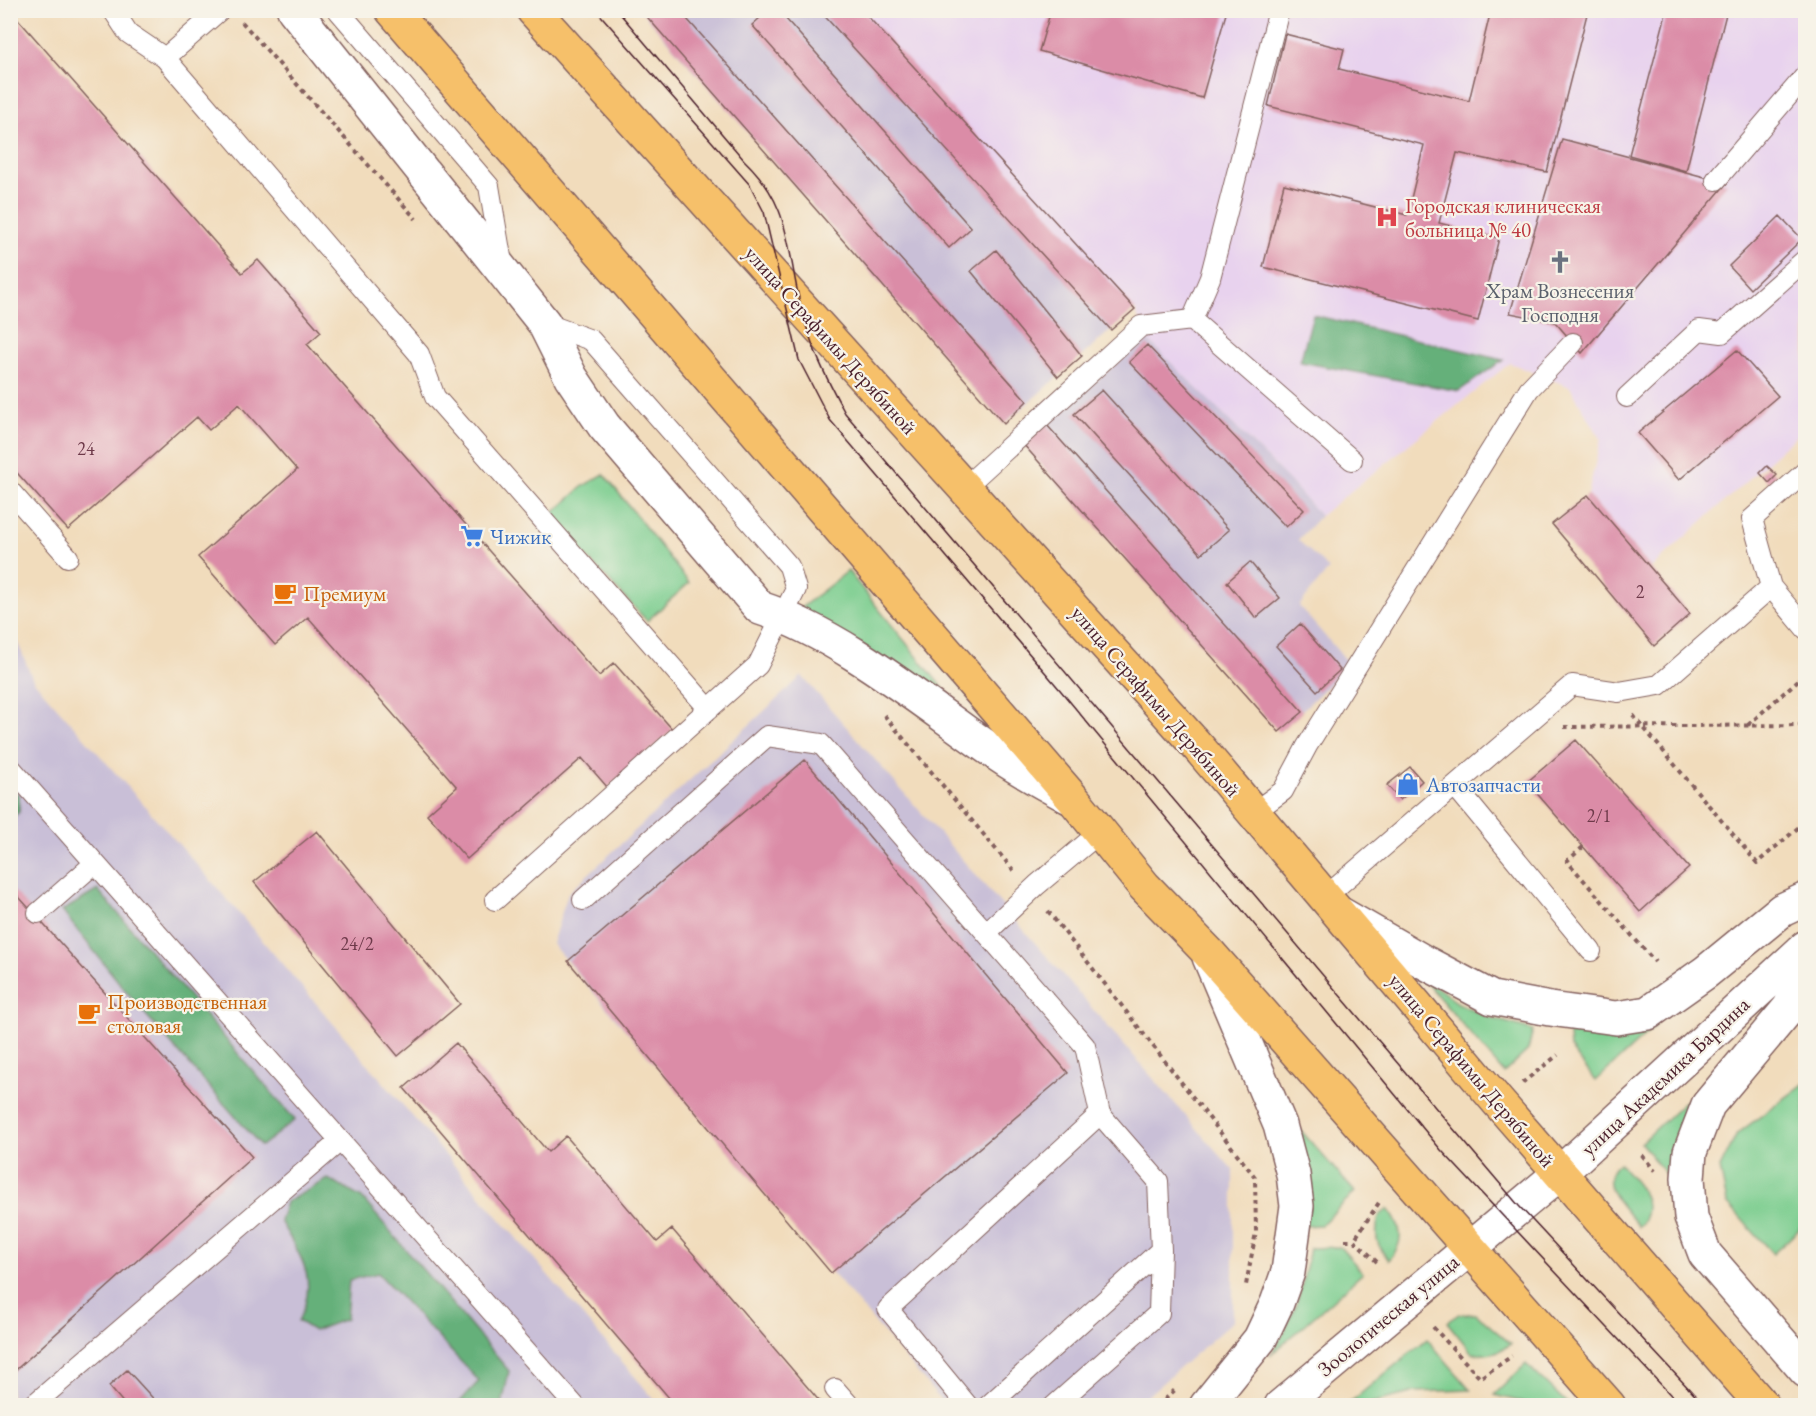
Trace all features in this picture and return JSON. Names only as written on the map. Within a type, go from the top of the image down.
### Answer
[{"type":"main road","points":[[392,10],[1076,801],[1144,886],[1208,952],[1609,1406]]},
{"type":"main road","name":"улица Серафимы Дерябиной","points":[[533,10],[965,487],[1254,812],[1498,1102],[1763,1406]]},
{"type":"street","points":[[294,10],[544,323],[571,377],[604,426],[760,608],[784,616],[878,670],[1004,759],[1076,801]]},
{"type":"street","points":[[1332,904],[1448,976],[1492,998],[1550,1010],[1616,1018],[1648,1013],[1706,972],[1782,910],[1806,899]]},
{"type":"street","name":"улица Академика Бардина","points":[[1468,1248],[1560,1173],[1806,947]]},
{"type":"street","points":[[1206,1406],[1260,1339],[1277,1303],[1288,1272],[1297,1206],[1293,1174],[1280,1125],[1208,952]]},
{"type":"street","points":[[1806,978],[1789,1008],[1708,1105],[1690,1152],[1690,1217],[1706,1254],[1806,1371]]},
{"type":"street","name":"Зоологическая улица","points":[[1281,1406],[1468,1248]]},
{"type":"lane","points":[[112,10],[128,33],[165,58],[419,354],[435,397],[709,709]]},
{"type":"lane","points":[[165,58],[220,10]]},
{"type":"lane","points":[[338,10],[489,186],[502,269]]},
{"type":"lane","points":[[1192,320],[1210,278],[1279,10]]},
{"type":"lane","points":[[1716,180],[1806,75]]},
{"type":"lane","points":[[1627,397],[1699,330],[1722,333],[1806,259]]},
{"type":"lane","points":[[965,487],[1140,326],[1192,320],[1352,460]]},
{"type":"lane","points":[[495,900],[758,665],[796,589],[789,566],[591,340],[544,323]]},
{"type":"lane","points":[[1254,812],[1283,791],[1307,746],[1529,388],[1573,343]]},
{"type":"lane","points":[[1806,471],[1752,519],[1771,587],[1806,628]]},
{"type":"lane","points":[[10,491],[68,557]]},
{"type":"lane","points":[[1332,904],[1455,786],[1572,685],[1619,692],[1659,685],[1771,587]]},
{"type":"lane","points":[[583,900],[768,736],[821,744],[1085,1046],[1100,1114],[1158,1181],[1161,1250],[1159,1313],[1054,1406]]},
{"type":"lane","points":[[10,767],[575,1406]]},
{"type":"lane","points":[[1455,786],[1591,951]]},
{"type":"lane","points":[[986,933],[1037,885],[1100,832]]},
{"type":"lane","points":[[38,913],[94,864]]},
{"type":"lane","points":[[968,1406],[888,1308],[1100,1114]]},
{"type":"lane","points":[[32,1406],[340,1142]]},
{"type":"lane","points":[[988,1406],[1161,1250]]},
{"type":"lane","points":[[835,1389],[850,1406]]},
{"type":"path","points":[[240,19],[420,225]]},
{"type":"path","points":[[1747,725],[1806,673]]},
{"type":"path","points":[[1619,692],[1641,726],[1757,863],[1806,821]]},
{"type":"path","points":[[1524,727],[1806,725]]},
{"type":"path","points":[[1583,847],[1568,861],[1655,962]]},
{"type":"path","points":[[1498,1102],[1558,1055]]},
{"type":"path","points":[[1354,1240],[1380,1201]]},
{"type":"path","points":[[1345,1240],[1354,1240],[1377,1262]]},
{"type":"path","points":[[1433,1327],[1480,1378],[1512,1356]]},
{"type":"shaded area","points":[[641,11],[862,11],[1135,309],[1004,424]]},
{"type":"shaded area","name":"Городская клиническая больница № 40","points":[[862,11],[1805,11],[1805,428],[1651,568],[1588,495],[1601,439],[1570,387],[1510,363],[1320,516],[1289,480],[1146,338],[1135,309]]},
{"type":"shaded area","points":[[1146,338],[1289,480],[1320,516],[1298,540],[1329,569],[1299,606],[1350,665],[1279,732],[1023,444]]},
{"type":"shaded area","points":[[10,624],[33,680],[214,884],[659,1405],[11,1405]]},
{"type":"shaded area","points":[[802,676],[1233,1170],[1233,1321],[1137,1405],[945,1405],[552,944],[568,893]]},
{"type":"green space","points":[[1313,315],[1503,360],[1459,391],[1300,362]]},
{"type":"green space","points":[[604,474],[689,583],[647,621],[549,517],[583,486]]},
{"type":"green space","points":[[848,571],[971,723],[797,611]]},
{"type":"green space","points":[[10,786],[19,796],[19,812],[11,819]]},
{"type":"green space","points":[[98,890],[295,1120],[261,1146],[133,1000],[62,911]]},
{"type":"green space","points":[[1418,973],[1458,1003],[1488,1017],[1533,1030],[1528,1050],[1504,1073]]},
{"type":"green space","points":[[1568,1025],[1656,1025],[1596,1081],[1570,1048]]},
{"type":"green space","points":[[1805,1083],[1805,1224],[1773,1254],[1727,1203],[1720,1168],[1737,1134]]},
{"type":"green space","points":[[1695,1092],[1678,1138],[1674,1185],[1641,1143]]},
{"type":"green space","points":[[1288,1116],[1355,1192],[1321,1225],[1303,1226]]},
{"type":"green space","points":[[1619,1163],[1638,1185],[1646,1201],[1645,1218],[1639,1227],[1620,1204],[1611,1187],[1612,1171]]},
{"type":"green space","points":[[328,1179],[362,1198],[509,1371],[502,1405],[457,1405],[479,1381],[378,1273],[349,1280],[346,1319],[314,1331],[298,1321],[304,1306],[308,1281],[301,1258],[280,1221],[286,1202]]},
{"type":"green space","points":[[1388,1209],[1397,1222],[1400,1235],[1398,1247],[1389,1260],[1381,1250],[1377,1235],[1379,1216]]},
{"type":"green space","points":[[1340,1247],[1363,1273],[1270,1356],[1296,1304],[1310,1248]]},
{"type":"green space","points":[[1459,1314],[1476,1314],[1511,1344],[1492,1353],[1472,1353],[1447,1322]]},
{"type":"green space","points":[[1427,1339],[1471,1390],[1415,1392],[1364,1405],[1347,1405]]},
{"type":"green space","points":[[1526,1364],[1569,1405],[1535,1405],[1494,1395]]},
{"type":"building","points":[[10,10],[242,273],[258,260],[321,332],[307,344],[599,676],[614,663],[673,730],[608,788],[582,758],[467,859],[427,814],[457,787],[308,617],[275,645],[198,557],[297,470],[239,404],[209,430],[197,417],[68,530],[10,465]]},
{"type":"building","points":[[641,10],[679,10],[1027,401],[1004,424]]},
{"type":"building","points":[[769,10],[778,10],[971,228],[949,248],[752,25]]},
{"type":"building","points":[[819,10],[862,10],[1135,309],[1111,330]]},
{"type":"building","points":[[1051,10],[1227,10],[1202,98],[1039,51]]},
{"type":"building","points":[[1491,10],[1588,10],[1547,172],[1457,153],[1439,223],[1499,238],[1478,321],[1263,267],[1284,184],[1407,215],[1424,145],[1268,106],[1285,34],[1344,49],[1339,69],[1469,101]]},
{"type":"building","points":[[1667,10],[1727,10],[1686,171],[1629,155]]},
{"type":"building","points":[[1562,139],[1727,183],[1582,353],[1555,322],[1510,313]]},
{"type":"building","points":[[1780,216],[1802,239],[1750,289],[1729,266]]},
{"type":"building","points":[[996,250],[1082,356],[1058,377],[971,271]]},
{"type":"building","points":[[1147,345],[1304,510],[1286,527],[1129,362]]},
{"type":"building","points":[[1737,350],[1778,396],[1679,480],[1638,433]]},
{"type":"building","points":[[1102,390],[1229,530],[1201,554],[1074,414]]},
{"type":"building","points":[[1046,424],[1303,712],[1279,732],[1023,444]]},
{"type":"building","points":[[1767,466],[1777,475],[1769,483],[1760,473]]},
{"type":"building","points":[[1588,495],[1690,614],[1654,646],[1552,524]]},
{"type":"building","points":[[1250,562],[1280,598],[1256,618],[1227,582]]},
{"type":"building","points":[[1300,624],[1340,670],[1317,691],[1276,646]]},
{"type":"building","points":[[1576,740],[1689,868],[1640,912],[1527,782]]},
{"type":"building","points":[[805,760],[1068,1073],[831,1273],[568,961]]},
{"type":"building","points":[[1410,767],[1422,781],[1400,800],[1387,785]]},
{"type":"building","points":[[317,831],[460,1004],[398,1056],[254,882]]},
{"type":"building","points":[[10,887],[252,1157],[10,1375]]},
{"type":"building","points":[[456,1043],[548,1152],[566,1136],[657,1242],[672,1229],[821,1403],[819,1406],[676,1406],[404,1088]]},
{"type":"building","points":[[127,1370],[160,1406],[126,1406],[109,1386]]},
{"type":"tram line","points":[[596,10],[750,185],[764,212],[799,360],[830,420],[1061,691],[1441,1150],[1681,1406]]},
{"type":"tram line","points":[[617,10],[760,177],[771,194],[785,228],[809,335],[825,374],[845,413],[1519,1206],[1705,1406]]},
{"type":"place","name":"Городская клиническая больница № 40","points":[[1387,217]]},
{"type":"place","name":"Храм Вознесения Господня","points":[[1560,262]]},
{"type":"place","name":"Чижик","points":[[472,536]]},
{"type":"place","name":"Премиум","points":[[285,593]]},
{"type":"place","name":"Автозапчасти","points":[[1408,784]]},
{"type":"place","name":"Производственная столовая","points":[[89,1013]]}]
